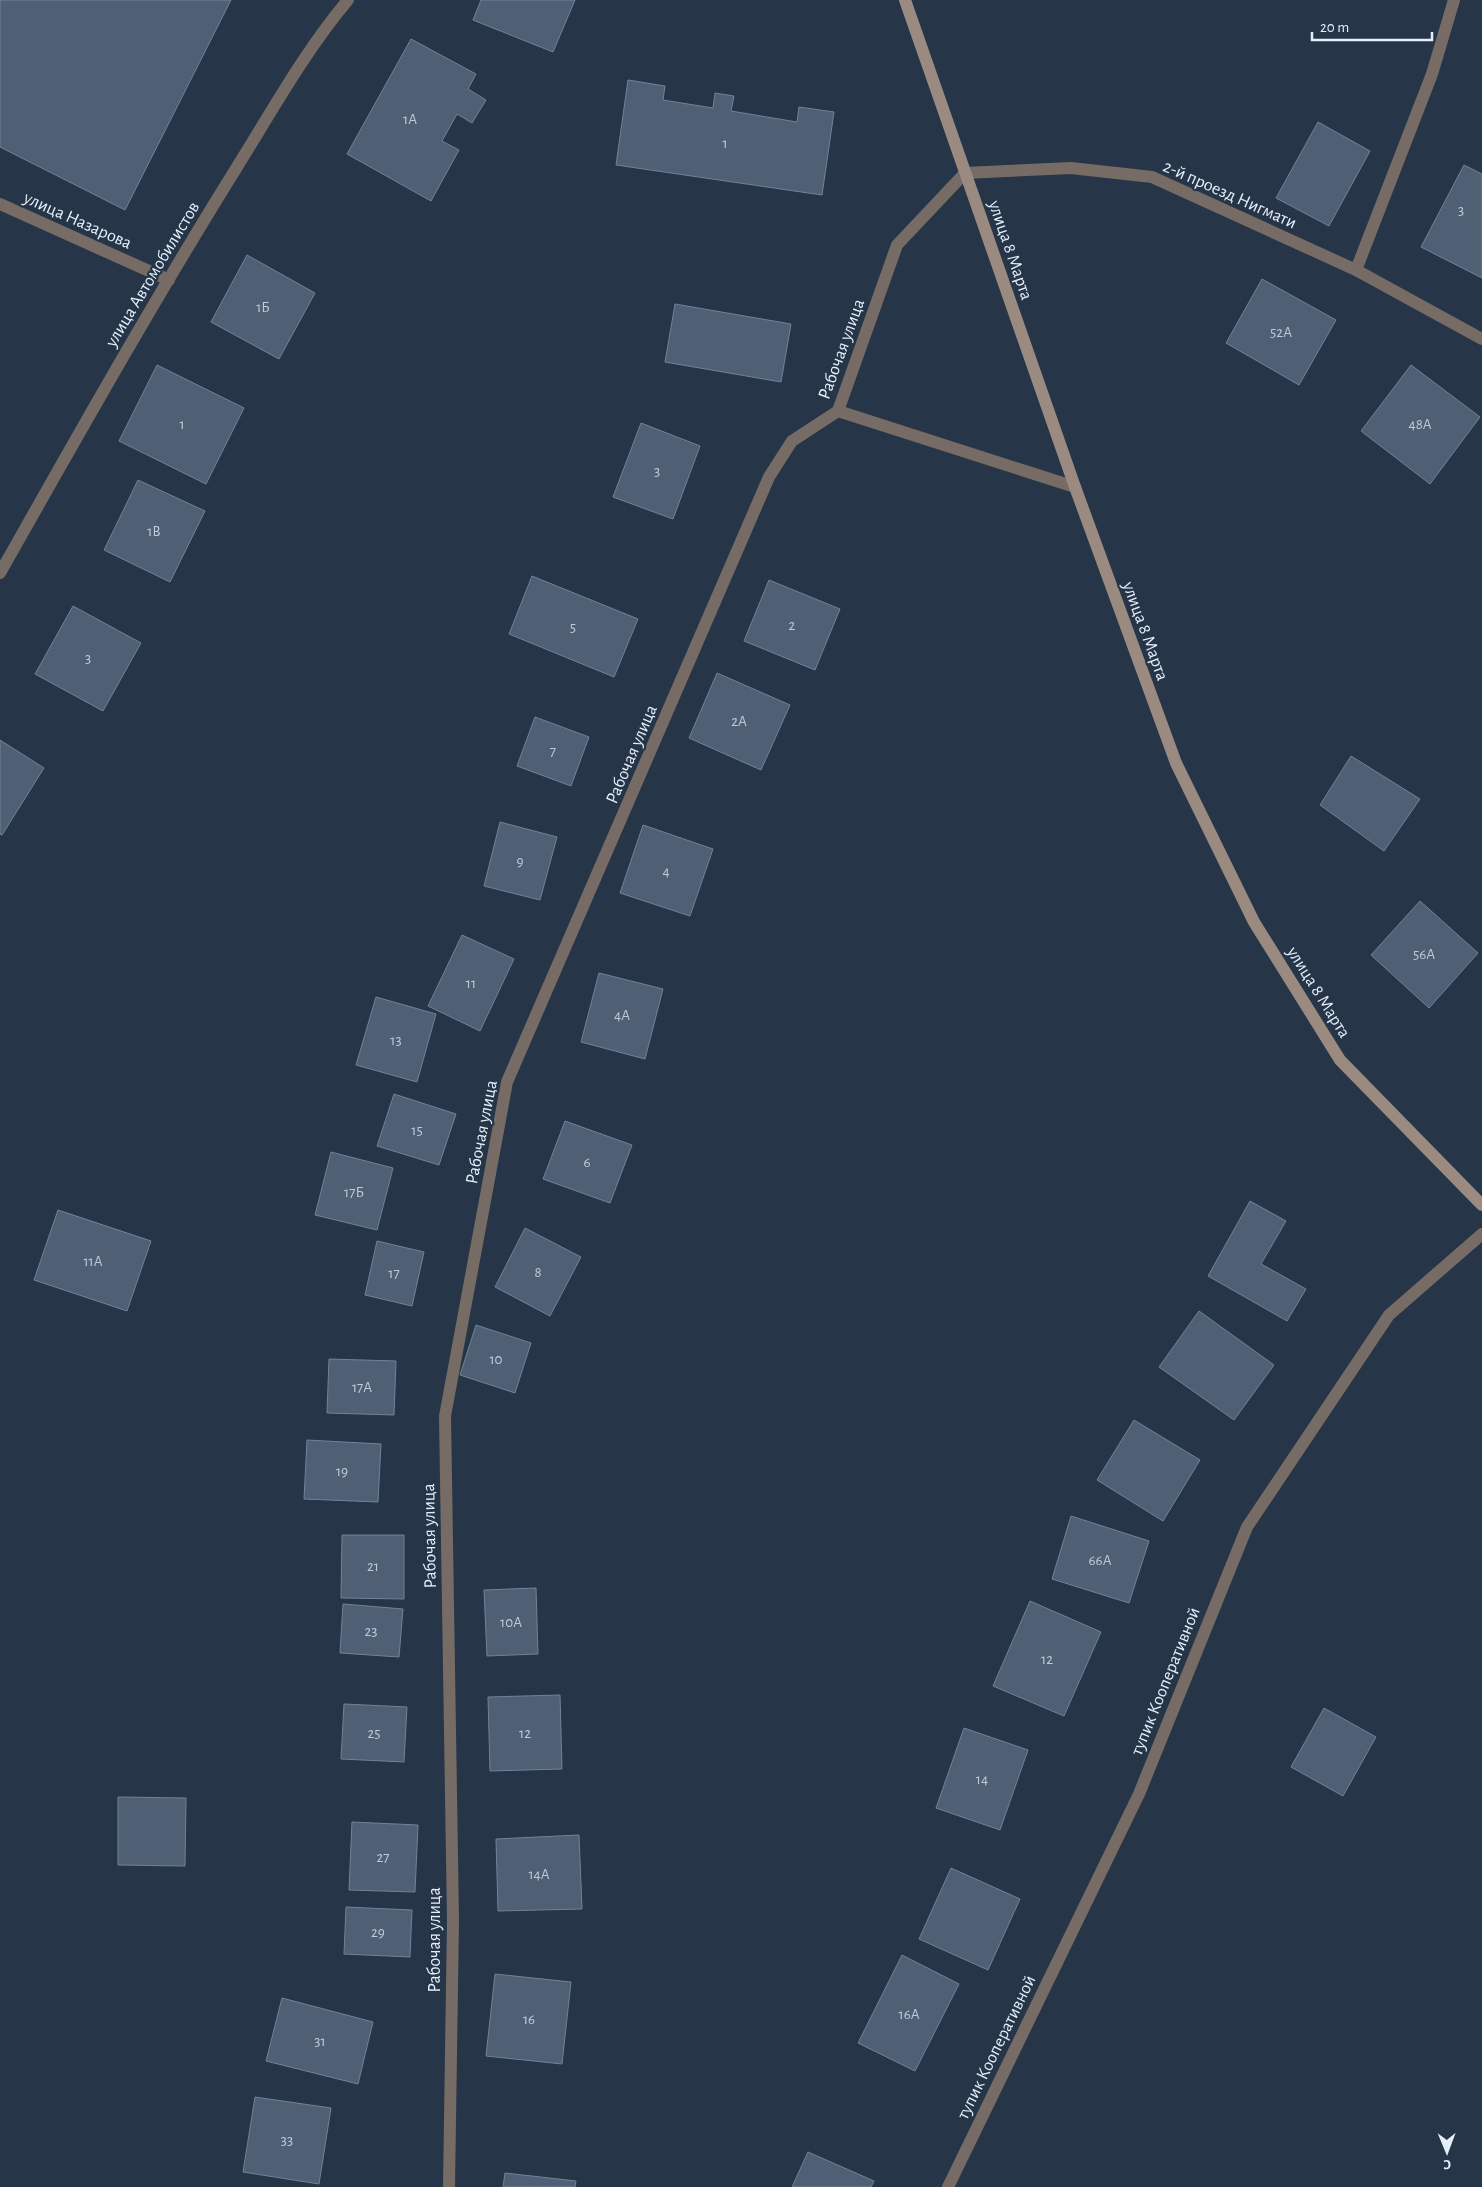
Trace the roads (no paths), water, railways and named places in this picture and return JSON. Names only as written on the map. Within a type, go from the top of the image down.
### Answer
[{"type":"main road","name":"улица 8 Марта","points":[[904,0],[1075,487],[1176,763],[1254,922],[1340,1060],[1482,1205]]},
{"type":"street","name":"улица Автомобилистов","points":[[0,573],[210,210],[324,28],[348,0]]},
{"type":"street","points":[[1356,270],[1432,74],[1454,0]]},
{"type":"street","name":"2-й проезд Нигмати","points":[[965,173],[1071,168],[1152,177],[1356,270],[1482,339]]},
{"type":"street","name":"Рабочая улица","points":[[449,2187],[452,1920],[444,1416],[507,1082],[769,476],[792,442],[838,411],[897,245],[965,173]]},
{"type":"street","name":"улица Назарова","points":[[0,204],[169,280]]},
{"type":"street","points":[[838,411],[1075,487]]},
{"type":"street","name":"тупик Кооперативной","points":[[948,2187],[1139,1794],[1246,1527],[1389,1315],[1482,1234]]}]
